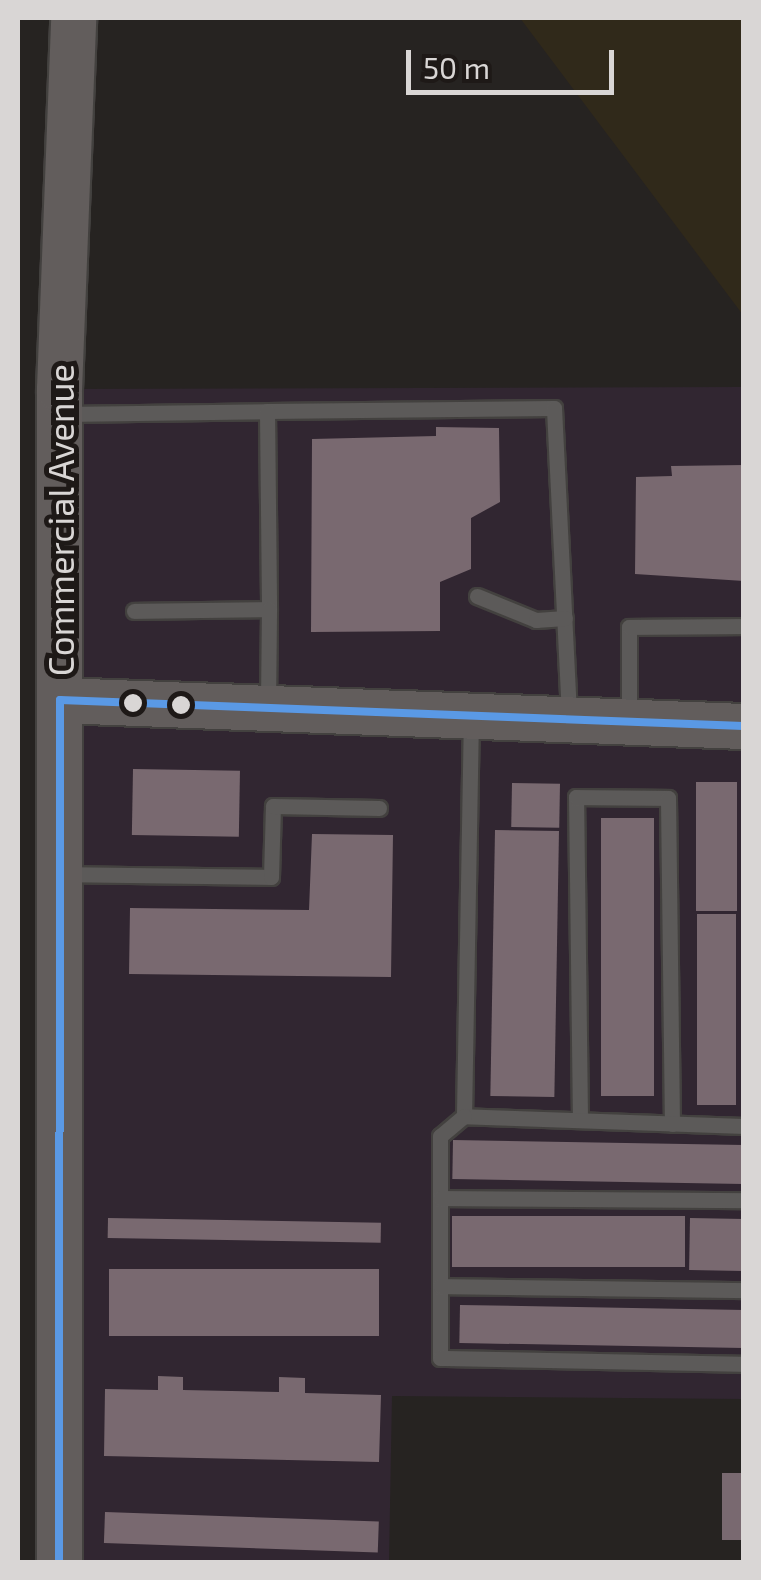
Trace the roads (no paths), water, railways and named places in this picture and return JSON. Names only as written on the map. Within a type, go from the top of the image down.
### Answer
[{"type":"street","name":"Commercial Avenue","points":[[60,1562],[59,414],[73,18]]},
{"type":"street","points":[[60,700],[629,727],[744,726]]},
{"type":"lane","points":[[59,414],[554,408],[570,724]]},
{"type":"lane","points":[[268,411],[268,708]]},
{"type":"lane","points":[[477,596],[536,620],[565,618]]},
{"type":"lane","points":[[134,611],[268,609]]},
{"type":"lane","points":[[629,727],[630,626],[744,626]]},
{"type":"lane","points":[[464,1116],[471,719]]},
{"type":"lane","points":[[580,1120],[576,798],[668,798],[672,1124]]},
{"type":"lane","points":[[58,874],[270,877],[272,806],[378,808]]},
{"type":"lane","points":[[744,1126],[464,1116],[440,1136],[440,1358],[744,1364]]},
{"type":"lane","points":[[440,1198],[744,1200]]},
{"type":"lane","points":[[440,1286],[744,1290]]}]
